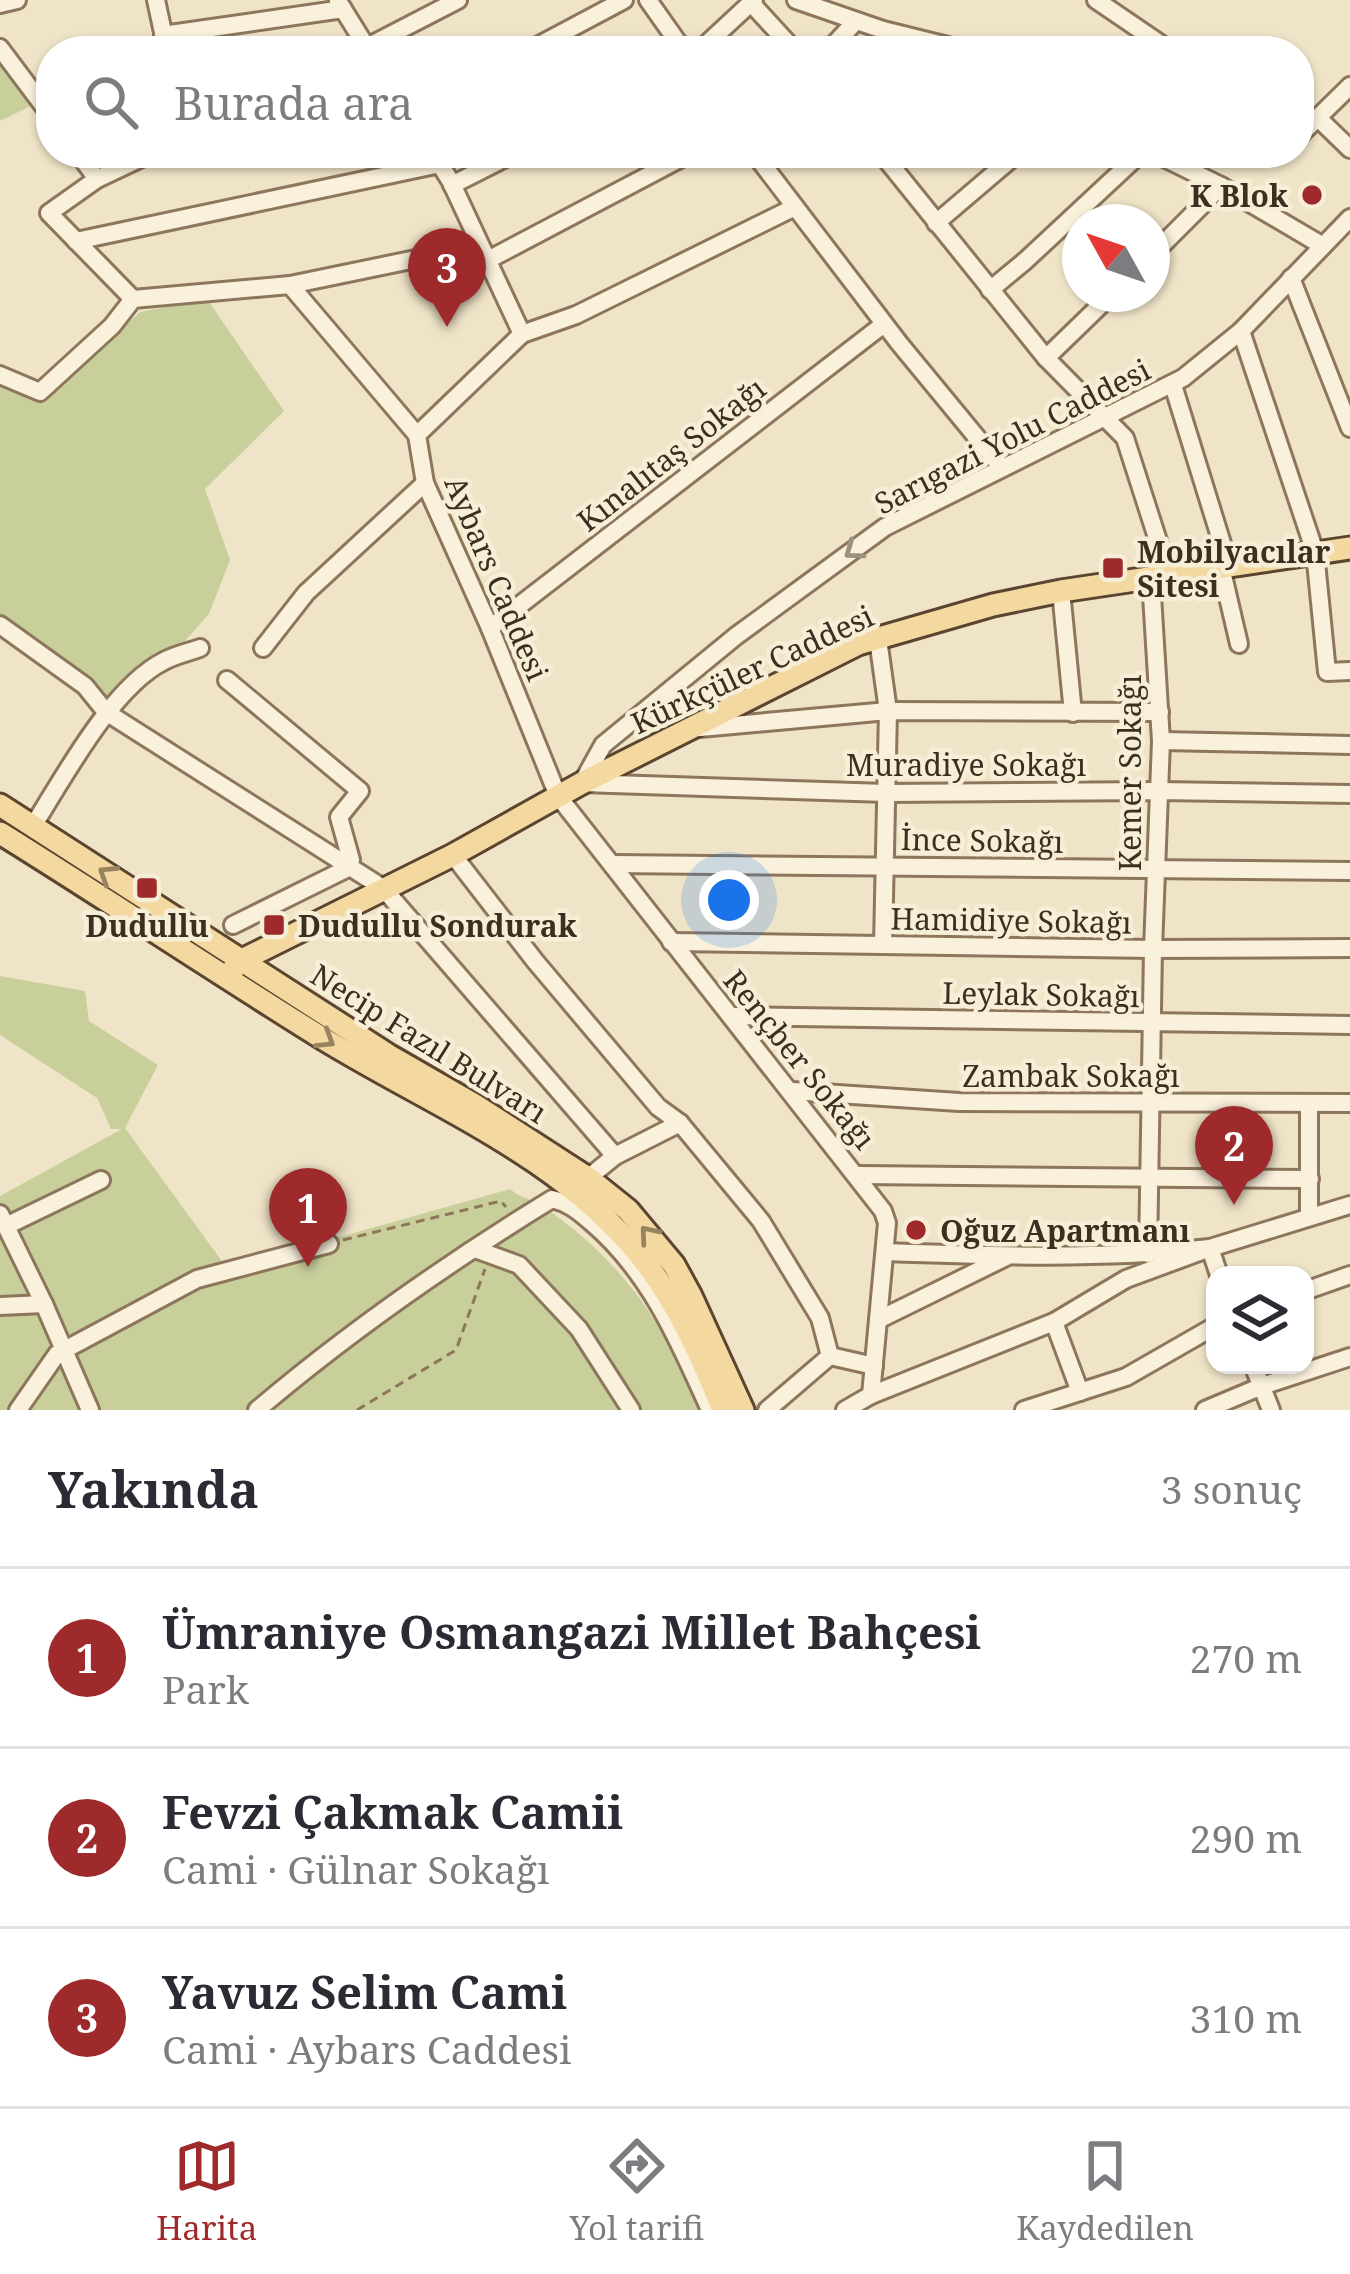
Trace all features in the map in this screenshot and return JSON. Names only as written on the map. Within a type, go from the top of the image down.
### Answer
[{"type":"main road","name":"Kürkçüler Caddesi","points":[[234,969],[582,783],[858,644],[993,605],[1061,591],[1350,548]]},
{"type":"main road","name":"Necip Fazıl Bulvarı","points":[[0,805],[372,1068],[467,1119],[572,1191],[625,1238],[664,1288],[723,1410]]},
{"type":"main road","name":"Necip Fazıl Bulvarı","points":[[0,833],[475,1105],[588,1178],[628,1210],[674,1265],[743,1410]]},
{"type":"street","points":[[0,4],[17,0]]},
{"type":"street","points":[[155,0],[163,36]]},
{"type":"street","points":[[392,36],[458,0]]},
{"type":"street","points":[[556,36],[624,0]]},
{"type":"street","points":[[648,0],[673,36]]},
{"type":"street","points":[[796,0],[908,36]]},
{"type":"street","points":[[1096,0],[1149,36]]},
{"type":"street","points":[[716,36],[753,2],[782,36]]},
{"type":"street","points":[[196,36],[340,4],[360,36]]},
{"type":"street","points":[[842,36],[856,21]]},
{"type":"street","points":[[0,48],[36,96]]},
{"type":"street","points":[[1314,122],[1350,86]]},
{"type":"street","points":[[1318,118],[1350,148]]},
{"type":"street","points":[[89,168],[97,179]]},
{"type":"street","points":[[120,168],[49,213],[133,299]]},
{"type":"street","points":[[76,241],[396,168]]},
{"type":"street","points":[[442,168],[522,334]]},
{"type":"street","points":[[452,185],[485,168]]},
{"type":"street","points":[[0,375],[40,392],[112,326],[133,299],[290,284],[482,254],[660,168]]},
{"type":"street","points":[[766,168],[1002,468]]},
{"type":"street","name":"Kemer Sokağı","points":[[899,168],[989,290],[1046,358],[1125,438],[1160,577],[1161,741],[1148,1254]]},
{"type":"street","points":[[936,224],[1001,168]]},
{"type":"street","points":[[989,290],[1125,168]]},
{"type":"street","points":[[1184,168],[1323,246]]},
{"type":"street","points":[[1170,237],[1221,186]]},
{"type":"street","points":[[290,284],[417,435],[522,334],[576,315],[796,207]]},
{"type":"street","name":"Sarıgazi Yolu Caddesi","points":[[582,783],[603,745],[736,636],[885,527],[1173,385],[1241,331],[1350,218]]},
{"type":"street","points":[[1291,278],[1350,428]]},
{"type":"street","points":[[1046,358],[1093,312]]},
{"type":"street","name":"Kınalıtaş Sokağı","points":[[490,628],[884,324]]},
{"type":"street","points":[[1241,331],[1315,552],[1327,671],[1350,671]]},
{"type":"street","points":[[1173,385],[1225,566],[1240,644]]},
{"type":"street","name":"Aybars Caddesi","points":[[417,435],[425,483],[558,796]]},
{"type":"street","points":[[263,648],[306,593],[425,483]]},
{"type":"street","points":[[1061,591],[1073,713]]},
{"type":"street","points":[[0,625],[85,686],[106,712],[383,888],[615,1156]]},
{"type":"street","points":[[878,639],[888,711],[883,945]]},
{"type":"street","points":[[33,826],[106,712],[164,661],[200,648]]},
{"type":"street","points":[[227,680],[360,791],[339,818],[351,860],[348,868],[232,925]]},
{"type":"street","points":[[697,728],[888,711],[1160,712]]},
{"type":"street","points":[[1161,741],[1350,746]]},
{"type":"street","name":"Muradiye Sokağı","points":[[582,783],[886,793],[1350,794]]},
{"type":"street","name":"Rençber Sokağı","points":[[558,796],[884,1211],[887,1223],[872,1395]]},
{"type":"street","points":[[453,855],[535,961],[658,1107],[680,1123],[760,1221],[820,1318],[830,1355]]},
{"type":"street","name":"İnce Sokağı","points":[[613,864],[1350,871]]},
{"type":"street","name":"Hamidiye Sokağı","points":[[671,942],[1350,948]]},
{"type":"street","name":"Leylak Sokağı","points":[[731,1016],[1350,1025]]},
{"type":"street","name":"Zambak Sokağı","points":[[792,1091],[959,1102],[1350,1103]]},
{"type":"street","points":[[1309,1216],[1310,1103]]},
{"type":"street","points":[[588,1178],[615,1156],[680,1123]]},
{"type":"street","points":[[858,1175],[1310,1179]]},
{"type":"street","points":[[90,1410],[3,1220],[100,1180]]},
{"type":"street","points":[[257,1410],[365,1322],[483,1252],[520,1219],[552,1199],[568,1202],[610,1238],[652,1288],[710,1410]]},
{"type":"street","points":[[845,1410],[1054,1322],[1126,1279],[1350,1205]]},
{"type":"street","points":[[18,1410],[48,1364],[64,1350],[196,1279],[329,1244]]},
{"type":"street","points":[[885,1252],[1006,1256],[1210,1248]]},
{"type":"street","points":[[1210,1248],[1217,1266]]},
{"type":"street","points":[[483,1252],[519,1265],[578,1329],[631,1410]]},
{"type":"street","points":[[878,1321],[1006,1256]]},
{"type":"street","points":[[1314,1288],[1350,1275]]},
{"type":"street","points":[[0,1306],[44,1304]]},
{"type":"street","points":[[1054,1322],[1080,1392]]},
{"type":"street","points":[[1024,1410],[1126,1377],[1206,1331]]},
{"type":"street","points":[[830,1355],[874,1366]]},
{"type":"street","points":[[767,1410],[830,1355]]},
{"type":"street","points":[[1205,1410],[1350,1357]]},
{"type":"street","points":[[1257,1374],[1271,1410]]},
{"type":"path","points":[[329,1244],[501,1202],[520,1219]]},
{"type":"path","points":[[357,1410],[456,1350],[483,1252]]},
{"type":"green space","points":[[0,52],[36,103],[0,121]]},
{"type":"green space","points":[[207,299],[284,411],[205,489],[230,560],[209,614],[120,714],[0,617],[0,383],[43,400],[140,312]]},
{"type":"green space","points":[[0,976],[85,991],[89,1021],[158,1065],[125,1128],[224,1264],[510,1189],[554,1214],[615,1268],[663,1334],[702,1410],[0,1410],[0,1196],[122,1129],[111,1129],[97,1098],[0,1035]]},
{"type":"place","name":"K Blok","points":[[1312,195]]},
{"type":"place","name":"Yavuz Selim Cami","points":[[447,327]]},
{"type":"place","name":"Mobilyacılar Sitesi","points":[[1113,568]]},
{"type":"place","name":"Dudullu","points":[[147,888]]},
{"type":"place","name":"Dudullu Sondurak","points":[[274,925]]},
{"type":"place","name":"Fevzi Çakmak Camii","points":[[1234,1205]]},
{"type":"place","name":"Oğuz Apartmanı","points":[[916,1230]]},
{"type":"place","name":"Ümraniye Osmangazi Millet Bahçesi","points":[[308,1267]]}]
